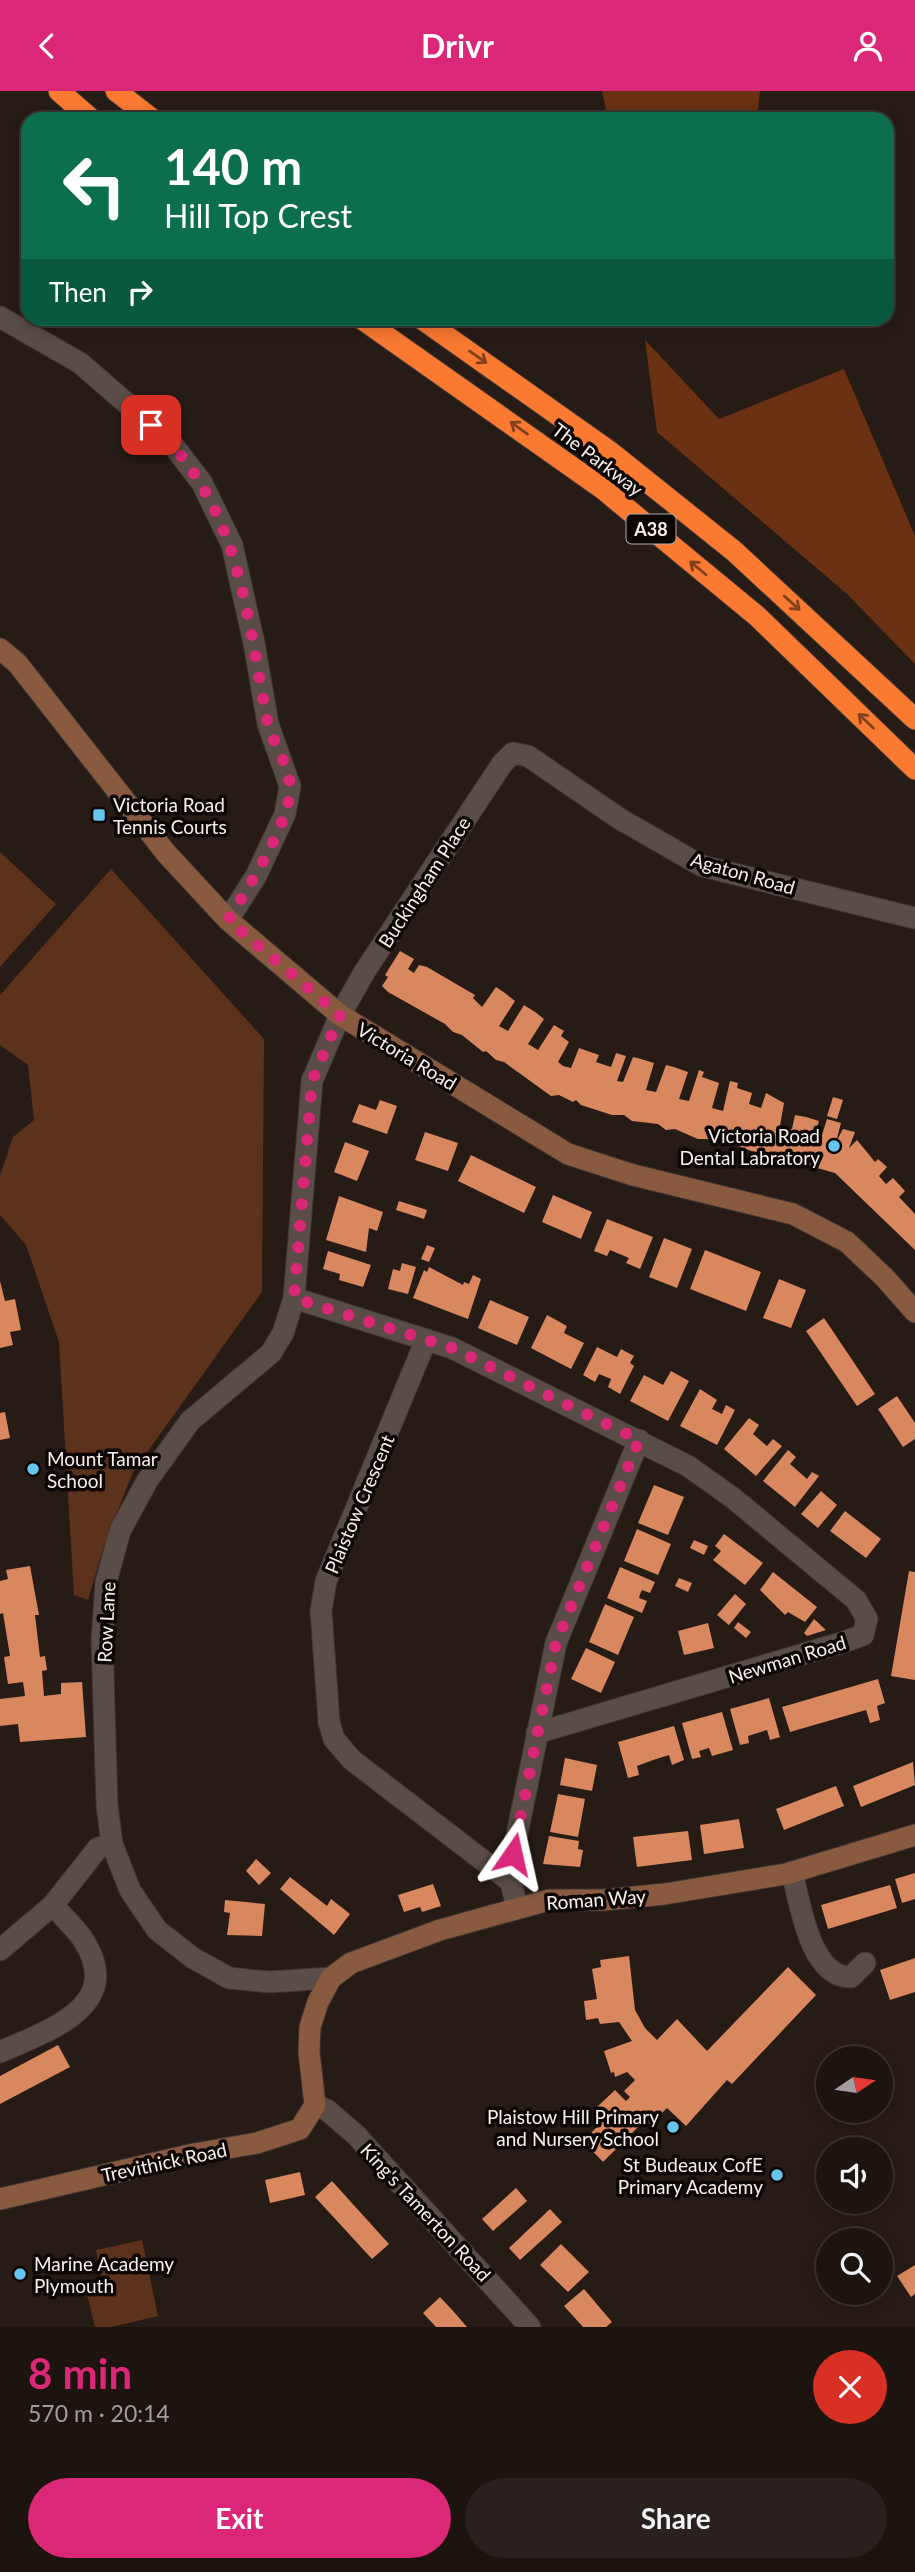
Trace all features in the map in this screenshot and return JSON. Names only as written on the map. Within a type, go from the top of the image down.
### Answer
[{"type":"highway","points":[[59,91],[83,112]]},
{"type":"highway","points":[[116,91],[143,112]]},
{"type":"highway","name":"The Parkway","points":[[372,326],[603,489],[758,617],[915,769]]},
{"type":"highway","name":"The Parkway","points":[[432,326],[609,451],[734,551],[915,719]]},
{"type":"street","points":[[0,317],[80,363],[169,440],[202,483],[232,545],[254,642],[268,723],[290,786],[285,814],[256,876],[228,920]]},
{"type":"street","name":"Victoria Road","points":[[0,649],[17,663],[166,853],[228,920],[340,1015],[568,1154],[634,1175],[793,1214],[815,1225],[846,1242],[885,1278],[915,1312]]},
{"type":"street","name":"Agaton Road","points":[[513,753],[528,756],[620,819],[702,866],[915,918]]},
{"type":"street","name":"Buckingham Place","points":[[340,1015],[365,971],[495,774],[513,753]]},
{"type":"street","name":"Row Lane","points":[[331,1977],[270,1982],[229,1978],[193,1958],[157,1930],[150,1920],[130,1890],[112,1844],[107,1805],[102,1640],[106,1582],[120,1531],[146,1481],[190,1421],[271,1353],[283,1333],[294,1298],[312,1081],[340,1015]]},
{"type":"street","points":[[294,1298],[452,1348],[639,1440],[556,1643],[513,1854],[511,1882],[517,1908]]},
{"type":"street","name":"Plaistow Crescent","points":[[426,1340],[326,1581],[321,1611],[329,1722],[334,1739],[352,1760],[511,1882]]},
{"type":"street","name":"Newman Road","points":[[537,1733],[863,1635],[867,1619],[856,1600],[733,1498],[688,1466],[639,1440]]},
{"type":"street","name":"Roman Way","points":[[331,1977],[351,1963],[383,1951],[440,1930],[517,1908],[549,1901],[604,1900],[665,1894],[792,1872],[915,1835]]},
{"type":"street","points":[[0,1950],[53,1905],[98,1848],[112,1844]]},
{"type":"street","points":[[792,1872],[811,1945],[824,1963],[841,1977],[851,1977],[865,1962]]},
{"type":"street","points":[[0,2052],[66,2022],[89,2000],[95,1985],[94,1962],[82,1937],[53,1905]]},
{"type":"street","points":[[315,2105],[309,2052],[310,2027],[318,2002],[331,1977]]},
{"type":"street","name":"Trevithick Road","points":[[0,2199],[194,2154],[257,2143],[300,2129],[315,2105]]},
{"type":"street","name":"King's Tamerton Road","points":[[315,2105],[327,2111],[356,2135],[530,2327]]},
{"type":"shaded area","points":[[602,91],[760,91],[758,112],[606,112]]},
{"type":"shaded area","points":[[645,340],[719,419],[844,369],[915,536],[915,664],[847,594],[657,432]]},
{"type":"shaded area","points":[[0,852],[56,904],[0,967]]},
{"type":"shaded area","points":[[111,869],[264,1039],[262,1292],[133,1472],[104,1546],[88,1600],[74,1595],[59,1342],[26,1245],[0,1215],[0,1176],[13,1137],[34,1120],[28,1065],[0,1045],[0,995]]},
{"type":"shaded area","points":[[142,2240],[158,2316],[111,2327],[95,2327],[86,2290],[104,2287],[96,2250]]},
{"type":"building","points":[[400,951],[414,959],[408,969],[414,973],[419,965],[427,967],[475,995],[473,998],[482,1007],[496,987],[505,993],[515,1001],[499,1026],[508,1031],[524,1005],[535,1012],[544,1019],[528,1044],[538,1050],[554,1025],[564,1031],[561,1036],[569,1042],[558,1062],[563,1066],[571,1068],[579,1048],[599,1055],[596,1062],[611,1067],[616,1053],[626,1056],[617,1081],[623,1082],[633,1057],[641,1059],[654,1063],[646,1090],[656,1092],[666,1065],[674,1067],[688,1072],[679,1099],[689,1101],[699,1070],[704,1072],[702,1077],[719,1083],[712,1108],[723,1111],[730,1081],[738,1083],[737,1088],[752,1093],[749,1104],[761,1108],[766,1093],[784,1103],[780,1126],[792,1129],[795,1115],[806,1117],[819,1121],[814,1136],[821,1138],[827,1119],[841,1123],[836,1142],[843,1129],[855,1132],[849,1148],[857,1140],[875,1162],[878,1159],[887,1167],[879,1176],[886,1184],[893,1178],[905,1191],[899,1197],[915,1214],[915,1250],[835,1173],[774,1156],[771,1158],[720,1141],[718,1144],[711,1139],[698,1139],[675,1129],[666,1130],[658,1124],[632,1121],[624,1115],[612,1115],[559,1095],[551,1096],[504,1062],[496,1060],[462,1035],[453,1032],[445,1024],[388,992],[382,986],[388,977],[385,975]]},
{"type":"building","points":[[833,1097],[843,1100],[837,1119],[827,1116]]},
{"type":"building","points":[[380,1100],[397,1106],[387,1134],[352,1122],[359,1104],[376,1110]]},
{"type":"building","points":[[425,1132],[458,1143],[448,1171],[415,1160]]},
{"type":"building","points":[[345,1142],[369,1151],[357,1181],[334,1172]]},
{"type":"building","points":[[471,1155],[536,1187],[524,1213],[458,1181]]},
{"type":"building","points":[[553,1195],[592,1212],[581,1239],[542,1222]]},
{"type":"building","points":[[339,1196],[383,1212],[377,1231],[369,1228],[366,1252],[326,1240]]},
{"type":"building","points":[[399,1201],[427,1210],[424,1219],[396,1210]]},
{"type":"building","points":[[607,1219],[653,1237],[640,1269],[626,1263],[629,1258],[610,1250],[607,1256],[594,1251]]},
{"type":"building","points":[[664,1238],[692,1249],[677,1288],[649,1277]]},
{"type":"building","points":[[427,1245],[435,1248],[429,1262],[421,1259]]},
{"type":"building","points":[[705,1250],[761,1272],[746,1311],[690,1289]]},
{"type":"building","points":[[328,1251],[371,1265],[363,1287],[339,1280],[340,1274],[323,1269]]},
{"type":"building","points":[[402,1263],[416,1267],[408,1294],[388,1289],[393,1269],[400,1271]]},
{"type":"building","points":[[429,1267],[463,1285],[464,1282],[469,1284],[473,1275],[481,1279],[468,1319],[413,1298],[424,1270],[427,1272]]},
{"type":"building","points":[[779,1279],[806,1290],[791,1328],[763,1318]]},
{"type":"building","points":[[0,1281],[5,1301],[15,1299],[21,1330],[10,1332],[13,1345],[0,1348]]},
{"type":"building","points":[[490,1300],[529,1317],[517,1345],[478,1328]]},
{"type":"building","points":[[547,1315],[567,1326],[564,1333],[584,1343],[571,1369],[531,1348]]},
{"type":"building","points":[[824,1318],[875,1394],[857,1406],[806,1331]]},
{"type":"building","points":[[597,1347],[617,1357],[621,1349],[634,1356],[630,1363],[634,1366],[620,1394],[608,1387],[611,1379],[599,1374],[595,1382],[583,1375]]},
{"type":"building","points":[[671,1371],[689,1381],[668,1421],[630,1401],[644,1375],[663,1385]]},
{"type":"building","points":[[700,1389],[717,1400],[712,1409],[722,1414],[726,1405],[735,1410],[717,1445],[680,1426]]},
{"type":"building","points":[[897,1396],[915,1423],[915,1439],[903,1447],[878,1409]]},
{"type":"building","points":[[5,1412],[10,1438],[0,1440],[0,1413]]},
{"type":"building","points":[[749,1418],[759,1425],[753,1434],[767,1446],[773,1439],[782,1446],[756,1476],[724,1449]]},
{"type":"building","points":[[788,1450],[796,1457],[790,1464],[807,1479],[812,1472],[819,1476],[795,1507],[763,1481]]},
{"type":"building","points":[[654,1485],[684,1497],[668,1535],[638,1523]]},
{"type":"building","points":[[821,1491],[837,1505],[818,1528],[801,1514]]},
{"type":"building","points":[[845,1511],[881,1539],[866,1558],[830,1531]]},
{"type":"building","points":[[637,1529],[671,1544],[658,1575],[624,1561]]},
{"type":"building","points":[[724,1534],[763,1563],[745,1585],[713,1560],[721,1551],[715,1546]]},
{"type":"building","points":[[694,1540],[708,1546],[704,1555],[690,1548]]},
{"type":"building","points":[[30,1566],[39,1615],[35,1615],[40,1657],[45,1656],[47,1670],[42,1671],[44,1696],[61,1694],[61,1683],[82,1682],[86,1737],[20,1742],[18,1724],[0,1726],[0,1699],[25,1696],[23,1682],[8,1684],[4,1657],[10,1656],[3,1613],[0,1614],[0,1581],[8,1579],[6,1570]]},
{"type":"building","points":[[620,1567],[655,1582],[650,1593],[642,1590],[640,1594],[639,1598],[647,1601],[642,1613],[607,1598]]},
{"type":"building","points":[[909,1571],[915,1572],[915,1680],[891,1676]]},
{"type":"building","points":[[773,1572],[817,1607],[805,1622],[788,1612],[785,1615],[760,1590]]},
{"type":"building","points":[[679,1578],[692,1583],[688,1592],[675,1586]]},
{"type":"building","points":[[735,1594],[746,1604],[729,1625],[717,1615]]},
{"type":"building","points":[[605,1604],[634,1617],[618,1655],[589,1642]]},
{"type":"building","points":[[814,1619],[826,1630],[807,1636],[804,1633]]},
{"type":"building","points":[[738,1622],[751,1632],[746,1638],[734,1628]]},
{"type":"building","points":[[708,1623],[714,1648],[684,1655],[678,1631]]},
{"type":"building","points":[[586,1648],[615,1662],[601,1693],[571,1679]]},
{"type":"building","points":[[878,1679],[885,1703],[877,1706],[880,1720],[870,1723],[866,1710],[790,1732],[782,1707]]},
{"type":"building","points":[[769,1698],[780,1737],[770,1740],[767,1730],[748,1736],[749,1743],[740,1745],[730,1709]]},
{"type":"building","points":[[722,1712],[733,1750],[712,1756],[709,1748],[699,1751],[701,1757],[692,1759],[682,1723]]},
{"type":"building","points":[[674,1726],[684,1760],[672,1765],[669,1755],[653,1760],[637,1766],[639,1775],[628,1778],[618,1742]]},
{"type":"building","points":[[565,1758],[597,1765],[592,1791],[560,1785]]},
{"type":"building","points":[[913,1762],[915,1785],[861,1807],[853,1786]]},
{"type":"building","points":[[836,1786],[844,1806],[784,1830],[776,1809]]},
{"type":"building","points":[[558,1794],[585,1799],[578,1837],[550,1832]]},
{"type":"building","points":[[739,1819],[744,1848],[704,1854],[700,1825]]},
{"type":"building","points":[[688,1831],[692,1860],[637,1867],[633,1837]]},
{"type":"building","points":[[549,1836],[579,1841],[578,1849],[583,1850],[580,1867],[543,1864]]},
{"type":"building","points":[[256,1859],[271,1873],[259,1885],[246,1871]]},
{"type":"building","points":[[915,1873],[915,1899],[902,1903],[895,1879]]},
{"type":"building","points":[[290,1877],[327,1906],[331,1899],[350,1914],[334,1935],[280,1889]]},
{"type":"building","points":[[433,1884],[441,1906],[422,1912],[420,1907],[404,1912],[398,1895]]},
{"type":"building","points":[[890,1885],[897,1908],[828,1929],[821,1905]]},
{"type":"building","points":[[225,1900],[265,1904],[262,1936],[227,1935],[230,1913],[224,1912]]},
{"type":"building","points":[[629,1956],[635,2010],[645,2028],[657,2040],[677,2019],[707,2051],[788,1967],[816,1995],[732,2084],[727,2080],[686,2126],[667,2108],[650,2125],[644,2121],[603,2162],[583,2141],[607,2117],[597,2107],[615,2090],[626,2101],[630,2097],[624,2091],[635,2080],[627,2072],[615,2077],[614,2072],[611,2073],[604,2051],[632,2041],[619,2022],[600,2024],[598,2018],[586,2020],[584,2001],[597,1999],[592,1969],[601,1967],[600,1960]]},
{"type":"building","points":[[915,1958],[915,1992],[890,2000],[880,1970]]},
{"type":"building","points":[[58,2045],[70,2067],[0,2104],[0,2076]]},
{"type":"building","points":[[300,2172],[305,2195],[270,2203],[265,2180]]},
{"type":"building","points":[[332,2181],[389,2244],[372,2259],[315,2197]]},
{"type":"building","points":[[516,2188],[527,2201],[493,2231],[482,2219]]},
{"type":"building","points":[[550,2209],[562,2222],[520,2260],[509,2248]]},
{"type":"building","points":[[561,2244],[589,2272],[568,2292],[540,2265]]},
{"type":"building","points":[[915,2265],[915,2294],[911,2297],[897,2276]]},
{"type":"building","points":[[584,2289],[612,2322],[606,2327],[583,2327],[564,2306]]},
{"type":"building","points":[[440,2297],[467,2327],[436,2327],[423,2313]]},
{"type":"place","name":"Victoria Road Tennis Courts","points":[[99,815]]},
{"type":"place","name":"Victoria Road Dental Labratory","points":[[834,1146]]},
{"type":"place","name":"Mount Tamar School","points":[[33,1469]]},
{"type":"place","name":"Plaistow Hill Primary and Nursery School","points":[[673,2127]]},
{"type":"place","name":"St Budeaux CofE Primary Academy","points":[[777,2175]]},
{"type":"place","name":"Marine Academy Plymouth","points":[[20,2274]]},
{"type":"route","points":[[151,425],[169,440],[202,483],[232,545],[254,642],[268,723],[290,786],[285,814],[256,876],[228,920],[340,1015],[312,1081],[294,1298],[452,1348],[639,1440],[556,1643],[513,1854]]}]
